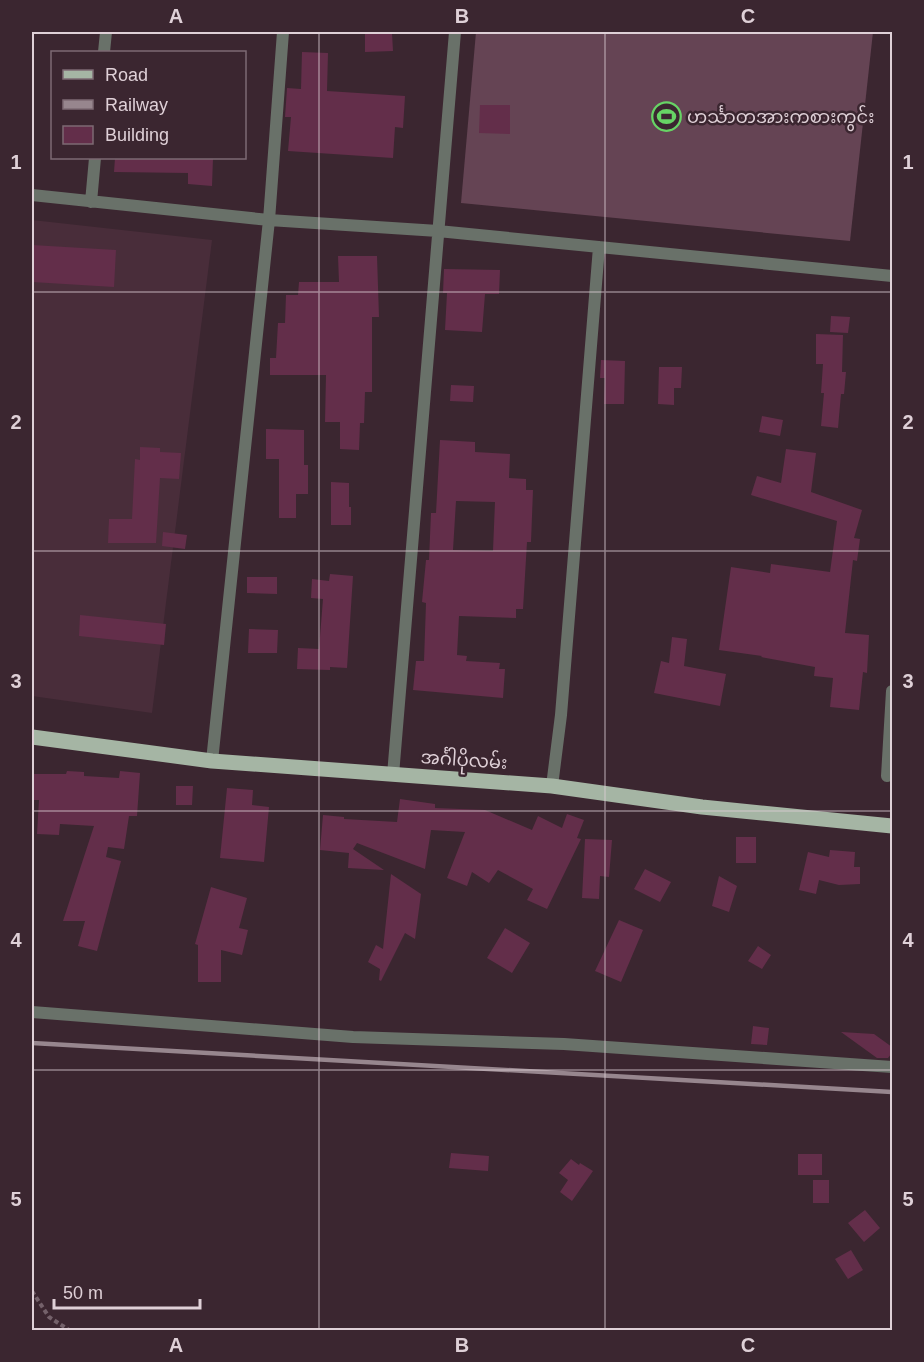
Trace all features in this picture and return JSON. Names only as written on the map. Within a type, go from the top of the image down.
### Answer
[{"type":"main road","name":"အင်္ဂါပိုလမ်း","points":[[32,737],[212,761],[552,786],[702,807],[892,826]]},
{"type":"street","points":[[104,51],[106,32]]},
{"type":"street","points":[[212,761],[268,220],[283,32]]},
{"type":"street","points":[[393,775],[456,32]]},
{"type":"street","points":[[91,202],[95,159]]},
{"type":"street","points":[[32,195],[268,220],[438,231],[892,276]]},
{"type":"street","points":[[552,786],[561,715],[599,247]]},
{"type":"street","points":[[887,776],[892,692]]},
{"type":"street","points":[[32,1012],[353,1037],[564,1044],[892,1067]]},
{"type":"path","points":[[32,1291],[49,1317],[69,1330]]},
{"type":"shaded area","name":"ဟင်္သာတအားကစားကွင်း","points":[[476,32],[873,32],[850,241],[461,203]]},
{"type":"shaded area","points":[[32,220],[212,240],[152,713],[32,696]]},
{"type":"building","points":[[392,33],[393,51],[365,52],[365,34]]},
{"type":"building","points":[[302,52],[328,53],[327,91],[405,96],[403,128],[395,127],[393,158],[288,151],[291,117],[285,117],[287,88],[301,89]]},
{"type":"building","points":[[480,105],[510,105],[510,134],[479,133]]},
{"type":"building","points":[[115,159],[213,159],[212,186],[188,184],[188,173],[114,172]]},
{"type":"building","points":[[32,245],[116,250],[114,287],[32,282]]},
{"type":"building","points":[[338,256],[377,256],[379,317],[372,317],[372,392],[365,392],[364,423],[360,423],[359,450],[340,449],[340,422],[325,422],[326,375],[270,375],[270,358],[276,358],[278,323],[285,323],[286,295],[298,295],[299,282],[339,282]]},
{"type":"building","points":[[444,269],[500,270],[499,294],[485,294],[482,332],[445,330],[447,293],[443,293]]},
{"type":"building","points":[[831,316],[850,317],[848,333],[830,332]]},
{"type":"building","points":[[816,334],[843,335],[842,372],[846,372],[844,394],[841,394],[838,428],[821,426],[824,393],[821,393],[823,364],[816,364]]},
{"type":"building","points":[[601,360],[625,361],[624,404],[604,404],[605,378],[600,378]]},
{"type":"building","points":[[659,367],[682,367],[681,388],[674,388],[674,405],[658,404]]},
{"type":"building","points":[[451,385],[474,386],[473,402],[450,401]]},
{"type":"building","points":[[762,416],[783,420],[780,436],[759,432]]},
{"type":"building","points":[[266,429],[304,430],[304,465],[308,465],[308,494],[296,494],[296,518],[279,518],[279,459],[266,459]]},
{"type":"building","points":[[440,440],[475,442],[475,452],[510,454],[509,478],[526,479],[526,490],[533,490],[531,542],[527,542],[523,609],[516,609],[516,618],[459,616],[457,655],[467,656],[466,661],[500,663],[499,669],[505,669],[503,698],[413,690],[416,661],[424,661],[426,603],[422,602],[426,560],[429,560],[431,513],[436,513]],"holes":[[[456,501],[495,502],[493,551],[453,550]]]},
{"type":"building","points":[[140,447],[160,448],[160,452],[181,453],[179,479],[160,478],[156,543],[108,543],[109,519],[132,519],[135,459],[140,460]]},
{"type":"building","points":[[786,449],[816,453],[811,492],[862,510],[854,538],[860,539],[857,561],[853,560],[845,633],[869,635],[867,673],[863,672],[859,710],[830,707],[833,678],[814,676],[815,667],[719,650],[731,567],[770,573],[771,564],[830,572],[837,521],[751,495],[757,476],[781,483]]},
{"type":"building","points":[[331,482],[349,483],[351,525],[331,525]]},
{"type":"building","points":[[163,532],[187,535],[185,549],[162,546]]},
{"type":"building","points":[[330,574],[353,576],[347,668],[297,669],[298,648],[319,649],[323,599],[311,598],[312,579],[329,581]]},
{"type":"building","points":[[247,577],[277,577],[277,594],[247,593]]},
{"type":"building","points":[[80,615],[166,624],[164,645],[79,636]]},
{"type":"building","points":[[249,629],[278,630],[277,653],[248,653]]},
{"type":"building","points":[[672,637],[687,639],[684,666],[726,674],[720,706],[654,693],[661,661],[669,663]]},
{"type":"building","points":[[67,771],[84,772],[84,776],[119,778],[120,771],[140,773],[137,816],[129,816],[124,849],[108,847],[106,857],[121,861],[97,951],[78,946],[85,921],[63,921],[94,826],[60,824],[59,835],[37,834],[39,800],[32,800],[32,774],[66,774]]},
{"type":"building","points":[[176,786],[193,786],[192,805],[176,805]]},
{"type":"building","points":[[227,788],[253,790],[252,805],[269,807],[264,862],[220,858]]},
{"type":"building","points":[[400,799],[435,804],[435,808],[485,810],[532,830],[538,816],[562,828],[567,814],[584,820],[577,838],[581,839],[547,909],[527,900],[533,889],[498,870],[489,883],[472,872],[467,886],[447,878],[465,832],[431,830],[425,869],[357,843],[353,849],[384,870],[348,868],[349,853],[320,850],[323,815],[344,817],[344,819],[397,822]]},
{"type":"building","points":[[736,837],[756,837],[756,863],[736,863]]},
{"type":"building","points":[[585,839],[612,840],[609,877],[600,876],[599,899],[582,898]]},
{"type":"building","points":[[830,850],[855,852],[854,867],[860,867],[860,884],[839,885],[819,880],[816,894],[799,890],[808,852],[829,857]]},
{"type":"building","points":[[645,869],[671,882],[660,902],[634,889]]},
{"type":"building","points":[[391,874],[421,894],[415,939],[405,933],[381,981],[379,980],[380,969],[368,962],[376,945],[383,949]]},
{"type":"building","points":[[719,876],[737,886],[729,912],[712,906]]},
{"type":"building","points":[[211,887],[247,898],[239,928],[248,930],[242,955],[221,950],[221,982],[198,982],[198,945],[195,944]]},
{"type":"building","points":[[619,920],[643,930],[621,982],[595,971]]},
{"type":"building","points":[[505,928],[530,943],[512,973],[487,958]]},
{"type":"building","points":[[758,946],[771,955],[762,969],[748,961]]},
{"type":"building","points":[[753,1026],[769,1028],[767,1045],[751,1044]]},
{"type":"building","points":[[841,1032],[874,1034],[892,1047],[892,1053],[888,1058],[877,1058]]},
{"type":"building","points":[[451,1153],[489,1156],[488,1171],[449,1168]]},
{"type":"building","points":[[798,1154],[822,1154],[822,1175],[798,1175]]},
{"type":"building","points":[[571,1159],[593,1171],[572,1201],[560,1192],[568,1180],[559,1173]]},
{"type":"building","points":[[813,1180],[829,1180],[829,1203],[813,1203]]},
{"type":"building","points":[[865,1210],[880,1228],[864,1242],[848,1223]]},
{"type":"building","points":[[851,1250],[863,1270],[848,1279],[835,1259]]},
{"type":"railway","points":[[32,1043],[892,1092]]},
{"type":"place","name":"ဟင်္သာတအားကစားကွင်း","points":[[666,117]]}]
